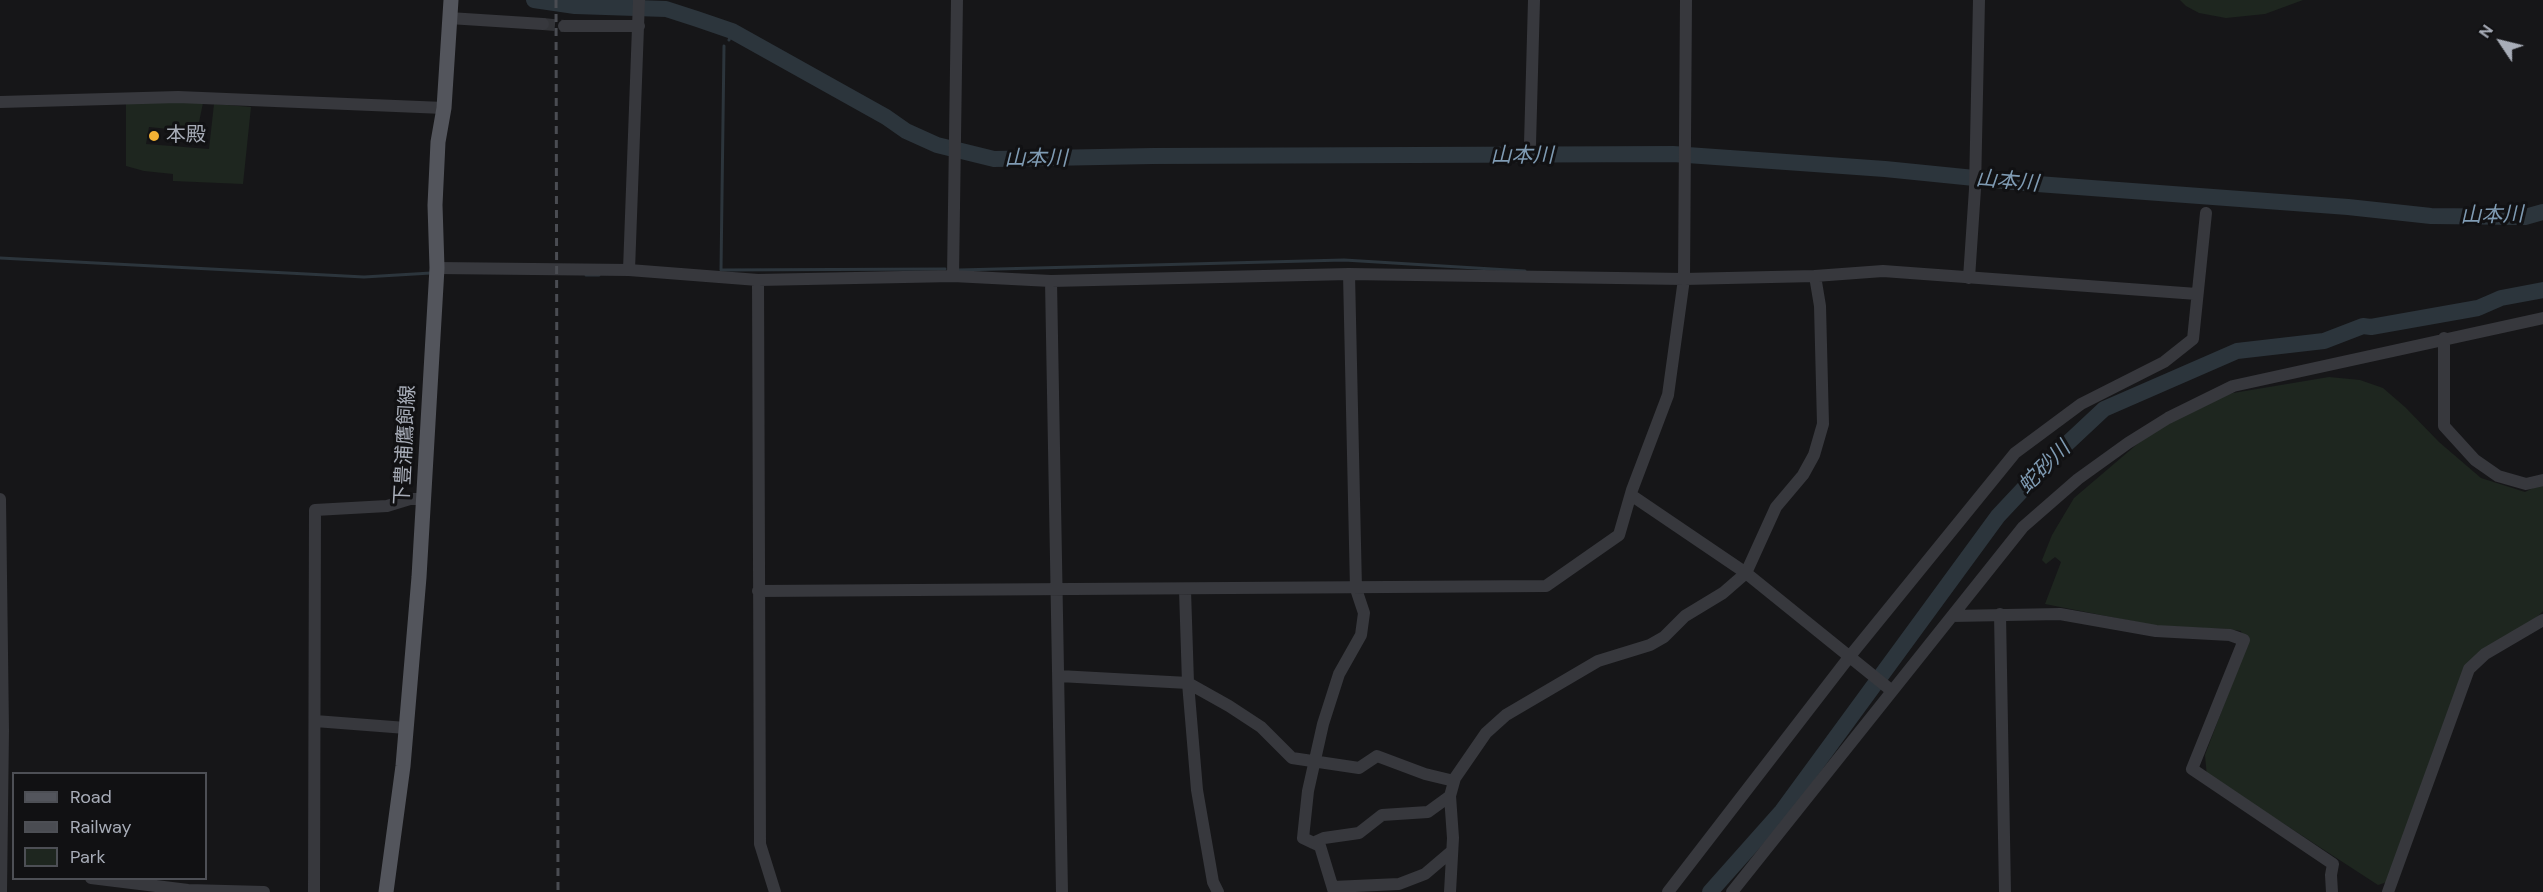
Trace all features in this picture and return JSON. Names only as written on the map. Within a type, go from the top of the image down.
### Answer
[{"type":"main road","name":"下豊浦鷹飼線","points":[[386,892],[406,728],[424,499],[436,268],[435,205],[438,142],[444,108],[450,8]]},
{"type":"street","points":[[629,270],[639,0]]},
{"type":"street","points":[[953,276],[957,0]]},
{"type":"street","points":[[1530,144],[1534,0]]},
{"type":"street","points":[[758,591],[1546,586],[1619,535],[1631,495],[1668,395],[1684,279],[1686,0]]},
{"type":"street","points":[[1969,278],[1976,165],[1979,0]]},
{"type":"street","points":[[450,8],[543,24]]},
{"type":"street","points":[[564,26],[639,24]]},
{"type":"street","points":[[0,102],[178,97],[444,108]]},
{"type":"street","points":[[1668,892],[1850,656],[2015,453],[2081,404],[2164,362],[2193,339],[2206,213]]},
{"type":"street","points":[[436,268],[629,270],[758,280],[953,276],[1051,280],[1349,274],[1684,279],[1815,276],[1883,271],[2197,294]]},
{"type":"street","points":[[1349,274],[1356,589],[1364,613],[1361,635],[1339,674],[1323,724],[1308,791],[1303,838],[1320,846],[1333,890],[1394,888],[1425,874],[1452,851]]},
{"type":"street","points":[[1450,892],[1452,851],[1450,796],[1454,781],[1472,750],[1486,733],[1506,715],[1598,661],[1650,645],[1665,637],[1685,616],[1723,592],[1746,573],[1776,507],[1803,475],[1814,455],[1823,424],[1820,306],[1815,276]]},
{"type":"street","points":[[758,280],[760,844],[775,892]]},
{"type":"street","points":[[1051,280],[1062,892]]},
{"type":"street","points":[[1732,892],[2023,527],[2079,479],[2128,443],[2168,418],[2233,386],[2543,318]]},
{"type":"street","points":[[2444,338],[2444,426],[2475,460],[2498,476],[2526,484],[2543,480]]},
{"type":"street","points":[[1631,495],[1746,573],[1892,691]]},
{"type":"street","points":[[0,499],[5,875],[1,892]]},
{"type":"street","points":[[314,892],[315,510],[387,506],[410,499],[424,499]]},
{"type":"street","points":[[1185,590],[1188,683],[1197,790],[1213,882],[1218,892]]},
{"type":"street","points":[[2000,614],[2005,892]]},
{"type":"street","points":[[1952,616],[2061,614],[2156,631],[2230,635],[2244,640],[2192,769],[2333,864],[2332,892]]},
{"type":"street","points":[[2388,892],[2469,669],[2485,654],[2543,620]]},
{"type":"street","points":[[1059,676],[1188,683],[1261,727],[1292,759],[1359,768],[1377,756],[1425,774],[1454,781]]},
{"type":"street","points":[[315,721],[406,728]]},
{"type":"street","points":[[1314,843],[1324,838],[1359,833],[1382,815],[1428,812],[1450,796]]},
{"type":"street","points":[[96,880],[129,887],[264,892]]},
{"type":"green space","points":[[2180,0],[2303,0],[2265,14],[2226,18],[2199,13]]},
{"type":"green space","points":[[126,102],[203,103],[197,132],[149,127],[146,144],[209,149],[214,104],[251,107],[243,184],[173,181],[173,174],[144,171],[126,166]]},
{"type":"green space","points":[[2329,377],[2360,380],[2383,388],[2439,442],[2481,478],[2525,492],[2543,483],[2543,611],[2532,622],[2482,651],[2387,882],[2378,885],[2207,777],[2205,755],[2245,649],[2241,631],[2157,626],[2045,604],[2061,562],[2055,557],[2046,564],[2042,560],[2052,535],[2074,498],[2169,417],[2227,394]]},
{"type":"waterway","name":"山本川","points":[[534,0],[575,6],[666,9],[732,31],[886,117],[906,131],[937,145],[994,159],[1153,156],[1673,154],[1885,169],[2024,183],[2348,207],[2431,216],[2525,217],[2543,212]]},
{"type":"waterway","name":"山本川","points":[[594,0],[595,6]]},
{"type":"waterway","points":[[729,40],[732,31]]},
{"type":"waterway","points":[[724,46],[721,270],[945,269]]},
{"type":"waterway","points":[[0,258],[364,277],[431,273]]},
{"type":"waterway","points":[[959,270],[1344,260],[1525,271]]},
{"type":"waterway","points":[[586,275],[599,275]]},
{"type":"waterway","name":"蛇砂川","points":[[1710,892],[1782,811],[1998,516],[2057,453],[2104,409],[2237,351],[2324,341],[2363,326],[2371,327],[2478,308],[2501,298],[2543,290]]},
{"type":"tunnel","points":[[543,24],[564,26]]},
{"type":"railway","points":[[556,0],[558,892]]},
{"type":"place","name":"本殿","points":[[154,136]]}]
